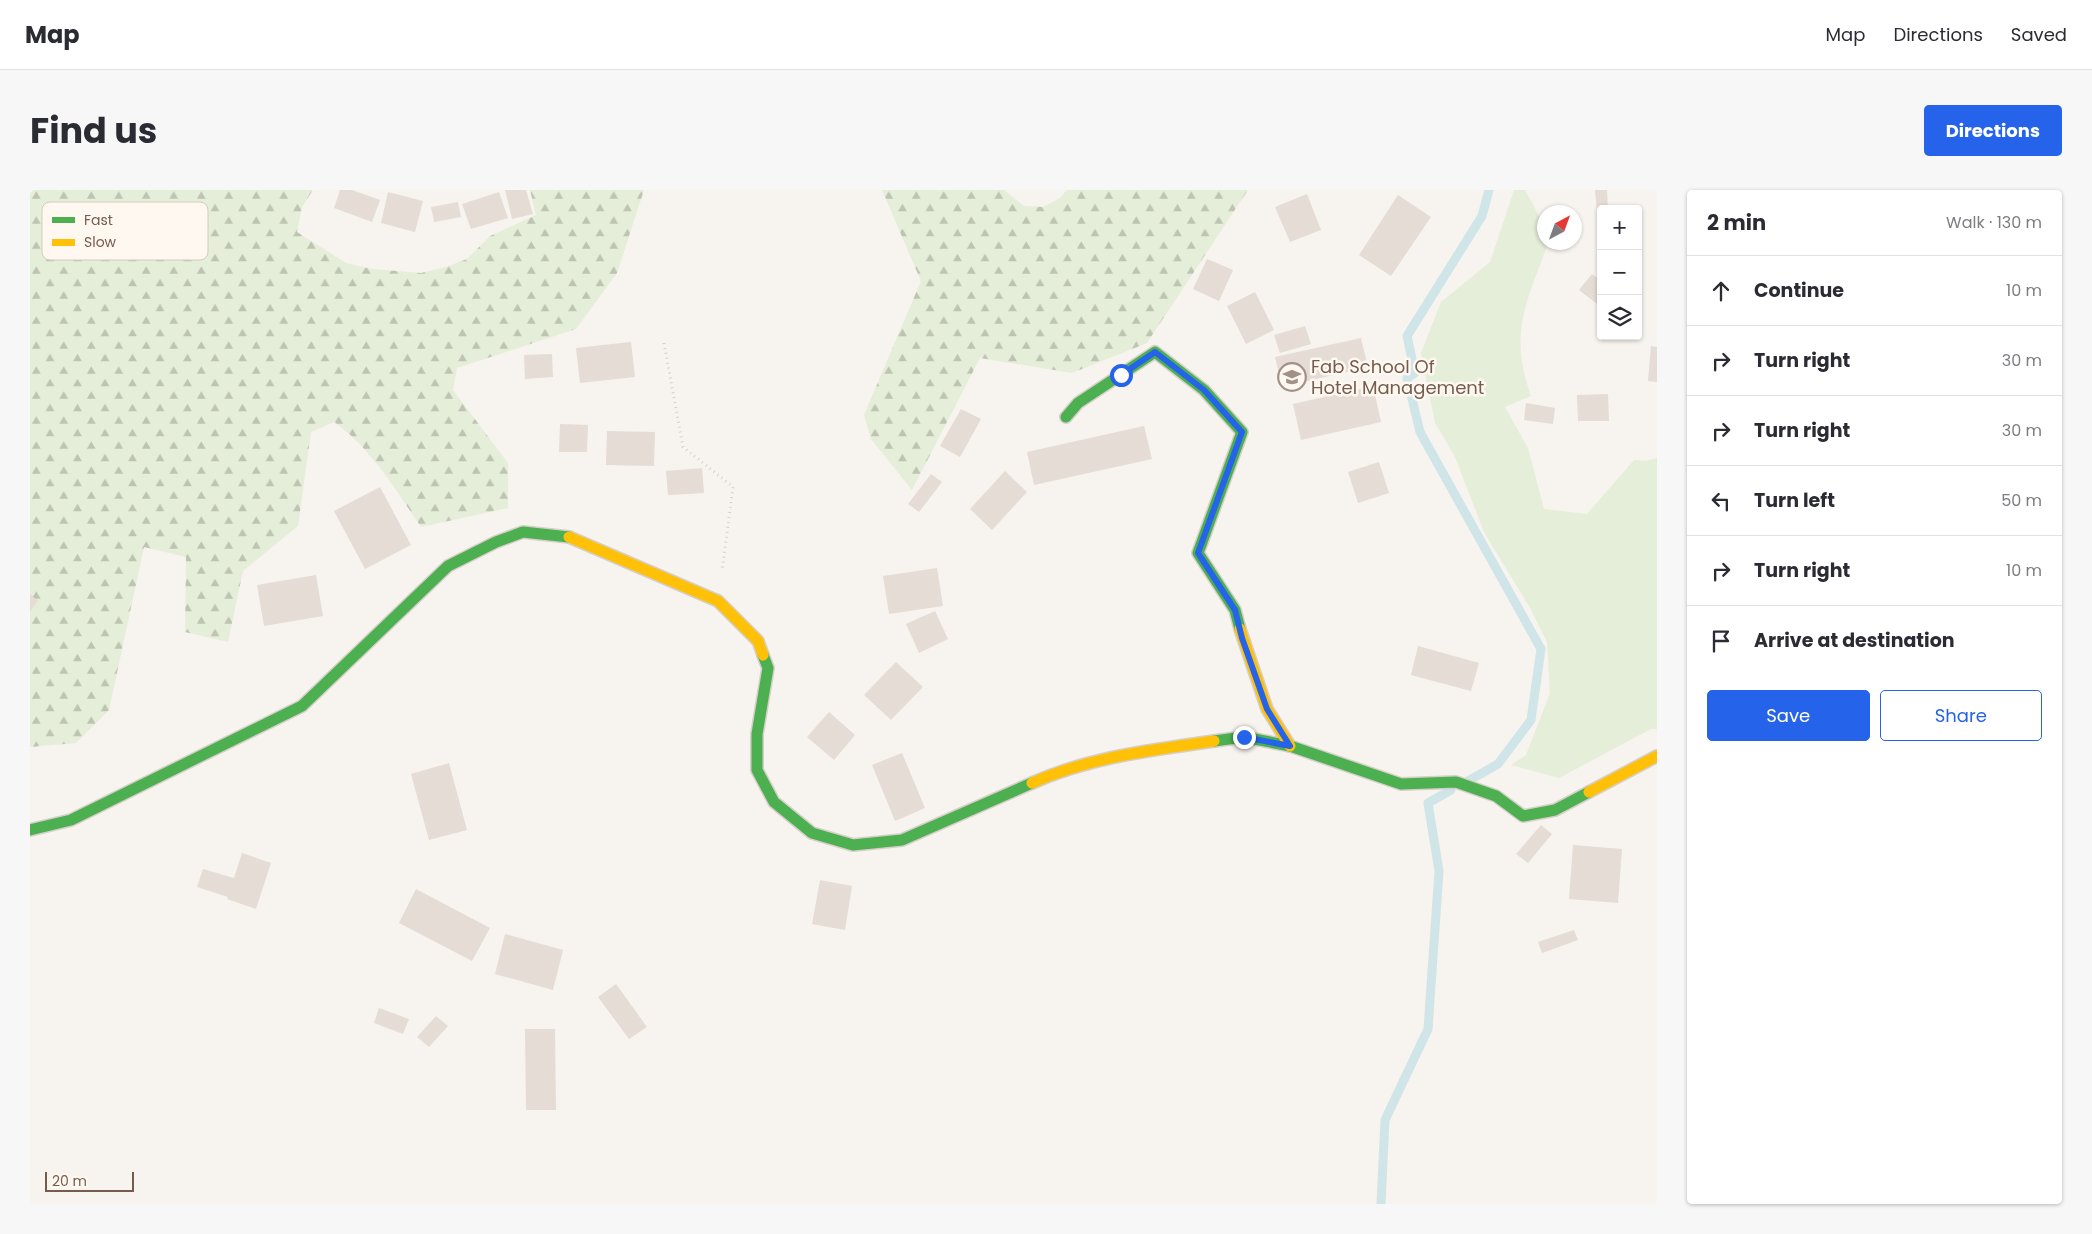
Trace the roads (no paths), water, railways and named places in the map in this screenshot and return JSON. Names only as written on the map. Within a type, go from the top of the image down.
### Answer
[{"type":"street","points":[[1066,417],[1078,403],[1155,352],[1204,390],[1242,432],[1198,553],[1235,610],[1242,638],[1267,709],[1290,746]]},
{"type":"street","points":[[30,830],[71,820],[302,706],[448,566],[496,542],[523,532],[565,536],[718,601],[758,641],[768,668],[757,734],[757,770],[774,802],[812,833],[853,845],[902,840],[1057,772],[1114,756],[1244,737],[1290,746],[1401,784],[1456,782],[1496,796],[1523,816],[1555,810],[1657,756]]},
{"type":"waterway","points":[[1468,781],[1498,764],[1531,720],[1541,649],[1420,432],[1407,378],[1415,373],[1407,336],[1482,216],[1489,190]]},
{"type":"waterway","points":[[1381,1204],[1385,1120],[1428,1029],[1439,871],[1428,803],[1451,790]]},
{"type":"place","name":"Fab School Of Hotel Management","points":[[1292,377]]}]
